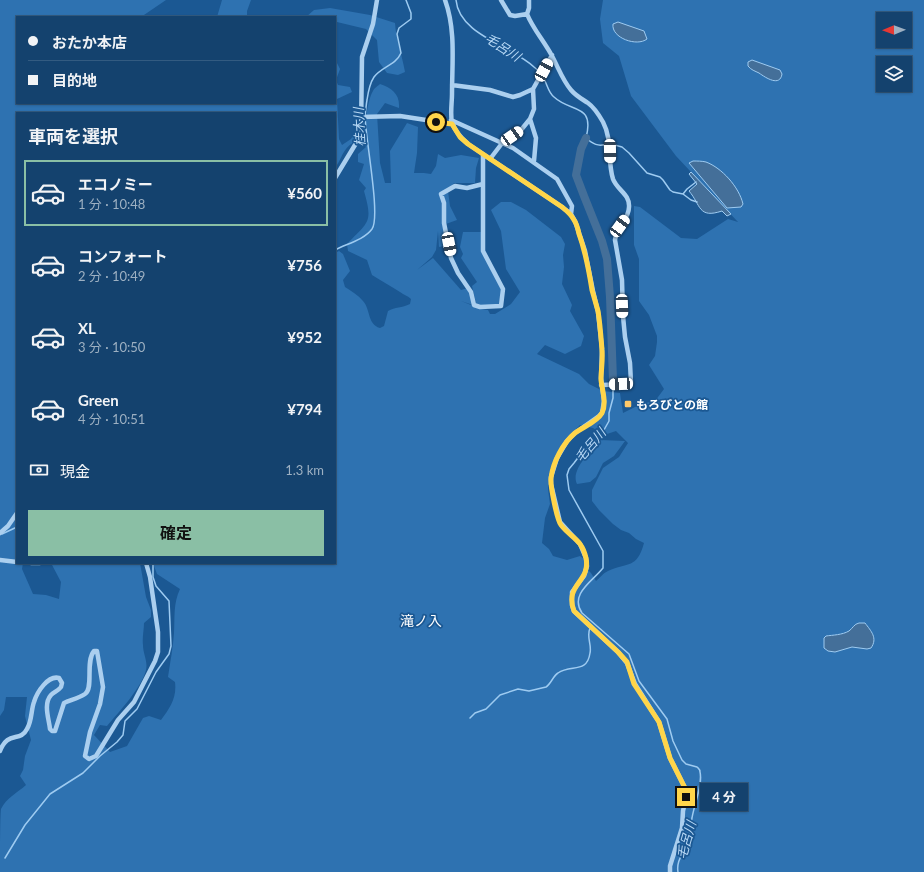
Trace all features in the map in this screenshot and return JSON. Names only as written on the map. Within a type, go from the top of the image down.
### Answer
[{"type":"street","points":[[336,176],[358,140],[361,131],[362,56],[373,24],[377,0]]},
{"type":"street","points":[[445,0],[452,43],[452,122],[460,137],[571,214],[575,221],[585,251],[598,312],[602,349],[604,401],[602,413],[575,433],[567,441],[554,466],[551,484],[560,522],[580,544],[586,558],[587,566],[584,576],[572,592],[572,605],[574,611],[627,662],[634,684],[659,722],[670,758],[685,788],[686,797],[682,828],[670,866],[670,872]]},
{"type":"street","points":[[501,0],[510,15],[515,16],[526,14]]},
{"type":"street","points":[[526,14],[529,8],[528,0]]},
{"type":"street","points":[[526,14],[552,55],[571,90],[590,104],[603,122],[609,139],[612,175],[617,186],[628,197],[629,211],[615,234],[615,240],[622,280],[623,316],[630,363],[631,384],[603,385]]},
{"type":"street","points":[[490,159],[503,142],[521,130],[530,119],[534,109],[533,89],[552,55]]},
{"type":"street","points":[[452,85],[490,90],[513,97],[533,89]]},
{"type":"street","points":[[362,117],[400,116],[452,122],[503,142],[534,161],[558,180],[572,206],[571,214]]},
{"type":"street","points":[[530,119],[536,138],[534,161]]},
{"type":"street","points":[[483,184],[467,188],[455,186],[440,194],[444,203],[444,223],[451,258],[458,273],[471,292],[474,305],[501,306],[503,288],[484,251],[484,155]]},
{"type":"street","points":[[0,533],[8,526],[16,514]]},
{"type":"street","points":[[0,560],[16,562]]},
{"type":"street","points":[[0,751],[3,743],[23,734],[28,728],[34,701],[48,680],[56,677],[62,682],[61,688],[50,696],[47,710],[50,721],[50,730],[55,731],[64,703],[86,694],[89,689],[91,655],[94,651],[97,651],[104,687],[100,704],[90,732],[85,756],[89,759],[96,756],[118,720],[134,702],[158,652],[158,632],[150,577],[146,564]]},
{"type":"shaded area","points":[[0,0],[166,0],[142,16],[16,16],[16,104],[336,104],[336,80],[338,85],[350,87],[352,92],[337,99],[339,139],[342,145],[351,139],[357,129],[359,129],[354,142],[347,148],[336,166],[336,112],[16,112],[16,564],[23,564],[22,569],[33,594],[46,595],[59,599],[61,582],[52,564],[140,564],[146,597],[151,610],[151,617],[144,623],[143,648],[146,670],[140,684],[124,707],[107,726],[100,725],[94,735],[110,752],[127,746],[143,718],[149,716],[161,720],[174,698],[175,682],[168,677],[174,639],[175,605],[180,589],[157,574],[153,564],[336,564],[336,252],[339,251],[343,254],[350,271],[343,280],[345,287],[363,301],[371,320],[376,326],[380,328],[384,326],[388,311],[410,304],[411,299],[372,275],[367,260],[348,251],[347,244],[364,226],[368,216],[367,202],[364,191],[366,188],[359,180],[364,164],[358,162],[358,154],[366,147],[362,141],[369,101],[375,88],[380,84],[388,87],[397,95],[399,103],[399,108],[385,103],[377,114],[380,163],[385,183],[391,183],[390,151],[407,123],[418,127],[417,153],[414,173],[431,174],[436,166],[438,154],[445,158],[461,155],[479,158],[476,168],[475,183],[454,183],[448,191],[450,206],[457,220],[443,225],[448,245],[439,247],[438,231],[436,250],[432,257],[417,270],[433,258],[461,290],[468,288],[473,305],[461,301],[481,309],[488,310],[490,314],[495,314],[511,304],[520,292],[506,269],[501,231],[491,210],[501,202],[511,202],[526,210],[561,237],[565,244],[562,284],[572,305],[570,311],[584,336],[581,346],[565,354],[545,345],[537,354],[579,374],[589,384],[603,391],[620,393],[623,413],[641,404],[655,401],[664,389],[649,365],[655,356],[657,336],[649,315],[639,301],[639,259],[634,245],[634,206],[640,207],[681,238],[697,239],[728,219],[738,222],[676,156],[631,96],[619,56],[603,43],[600,19],[603,0],[924,0],[924,872],[0,872],[1,809],[9,799],[26,785],[20,776],[31,740],[25,716],[27,697],[6,697],[4,710],[0,716]],"holes":[[[580,425],[593,428],[604,435],[616,431],[628,443],[619,457],[603,468],[592,490],[592,501],[613,524],[644,543],[635,561],[606,572],[596,581],[584,566],[584,559],[580,556],[567,560],[553,556],[549,549],[542,543],[545,518],[550,504],[548,489],[550,470],[557,453],[566,439]]]},
{"type":"shaded area","points":[[222,0],[251,0],[247,11],[247,16],[217,16]]},
{"type":"shaded area","points":[[330,8],[370,15],[395,23],[405,72],[398,75],[387,73],[379,62],[377,40],[366,29],[336,22],[336,16],[307,16],[314,10]]},
{"type":"shaded area","points":[[618,22],[644,31],[647,39],[637,42],[620,37],[613,29],[613,24]]},
{"type":"shaded area","points":[[752,60],[780,70],[782,74],[781,78],[776,81],[772,80],[752,69],[748,66],[748,62]]},
{"type":"shaded area","points":[[336,61],[340,69],[336,80]]},
{"type":"shaded area","points":[[693,161],[706,162],[724,173],[738,191],[743,204],[741,207],[727,208],[689,163]]},
{"type":"shaded area","points":[[691,172],[731,214],[727,216],[722,211],[708,213],[701,209],[689,191],[697,184],[689,174]]},
{"type":"shaded area","points":[[463,232],[482,232],[482,252],[501,289],[500,305],[480,305],[476,303],[472,286],[477,282],[461,258],[463,254],[460,247]]},
{"type":"shaded area","points":[[600,440],[625,441],[614,456],[603,463],[596,477],[590,482],[577,484],[576,473],[582,461]]},
{"type":"shaded area","points":[[859,623],[865,623],[873,635],[874,641],[871,648],[867,649],[852,647],[835,652],[828,651],[824,648],[824,638],[826,636],[838,635],[849,631]]},
{"type":"waterway","name":"桂木川","points":[[336,250],[364,236],[372,229],[375,209],[365,115],[369,88],[374,77],[396,60],[401,53],[397,34],[399,28],[411,19],[411,13],[406,0]]},
{"type":"waterway","name":"毛呂川","points":[[456,0],[459,12],[466,22],[476,31],[535,68],[544,79],[550,93],[554,97],[561,102],[580,110],[584,114],[587,119],[588,127],[586,138],[596,144],[607,144]]},
{"type":"waterway","name":"毛呂川","points":[[586,138],[581,149],[576,175],[602,241],[607,259],[613,380]]},
{"type":"waterway","points":[[611,144],[622,147],[647,173],[660,177],[670,190],[683,194],[691,200],[697,202]]},
{"type":"waterway","points":[[683,194],[696,182]]},
{"type":"waterway","name":"毛呂川","points":[[613,380],[613,398],[609,413],[609,421],[600,437],[580,455],[569,469],[567,475],[569,490],[603,551],[603,568],[584,588],[578,600],[582,613],[629,654],[639,681],[667,719],[673,741],[682,760],[686,764],[697,767],[700,770],[701,777],[688,840],[679,860],[678,872]]},
{"type":"waterway","points":[[2,534],[16,527]]},
{"type":"waterway","points":[[5,858],[25,825],[50,794],[83,773],[123,735],[125,721],[137,709],[156,672],[169,654],[171,646],[169,601],[156,586],[153,577],[153,564]]},
{"type":"waterway","points":[[470,718],[475,713],[486,709],[500,695],[518,689],[529,691],[546,687],[555,676],[563,670],[578,668],[586,664],[590,650],[590,628]]},
{"type":"place","name":"もろびとの館","points":[[628,404]]},
{"type":"district","name":"滝ノ入","points":[[421,620]]},
{"type":"route","points":[[436,122],[452,124],[460,137],[468,144],[562,207],[571,214],[575,221],[585,251],[598,312],[602,349],[601,378],[604,407],[599,416],[575,433],[567,441],[557,458],[551,480],[560,522],[562,526],[574,536],[580,544],[586,558],[586,571],[572,592],[572,605],[574,611],[627,662],[634,684],[650,706],[659,722],[670,758],[685,788],[686,797]]}]
